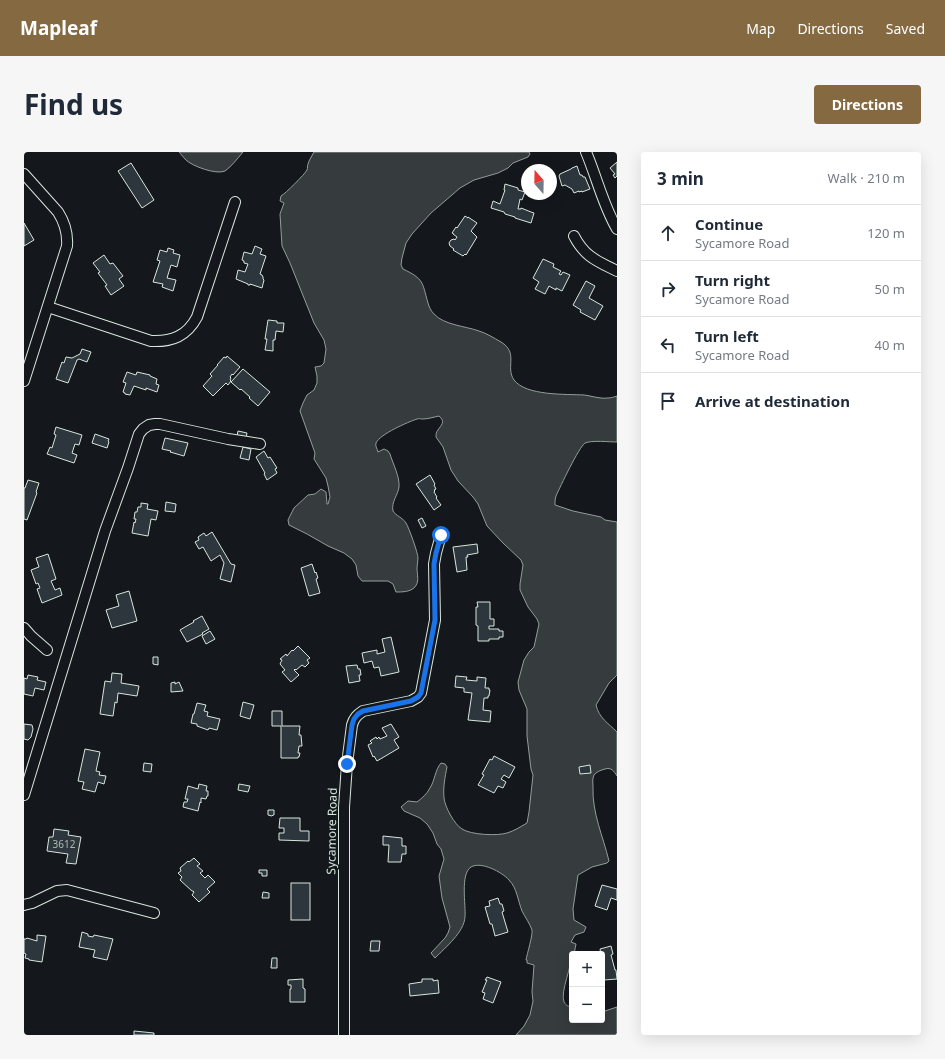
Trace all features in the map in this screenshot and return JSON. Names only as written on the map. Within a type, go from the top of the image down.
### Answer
[{"type":"street","points":[[586,152],[593,167],[603,200],[617,229]]},
{"type":"street","points":[[24,174],[62,218],[66,229],[67,246],[24,381]]},
{"type":"street","points":[[48,307],[151,341],[162,341],[176,338],[190,328],[197,317],[235,202]]},
{"type":"street","points":[[574,236],[579,245],[594,260],[617,272]]},
{"type":"street","points":[[24,795],[105,531],[139,434],[149,425],[160,424],[228,439],[260,444]]},
{"type":"street","name":"Sycamore Road","points":[[344,1035],[344,807],[352,725],[354,719],[363,711],[411,701],[418,697],[421,693],[435,620],[434,564],[441,535]]},
{"type":"street","points":[[24,628],[47,650]]},
{"type":"street","points":[[24,905],[32,903],[57,891],[67,890],[154,913]]},
{"type":"shaded area","points":[[179,152],[243,152],[225,171],[216,172],[193,165]]},
{"type":"shaded area","points":[[314,152],[529,152],[530,154],[528,157],[513,163],[508,168],[498,173],[474,180],[460,188],[431,213],[406,243],[401,265],[403,269],[419,279],[425,290],[430,307],[438,318],[449,323],[484,333],[506,346],[511,355],[512,375],[514,380],[520,385],[537,392],[584,395],[602,398],[617,396],[617,442],[596,441],[585,443],[582,446],[561,484],[556,496],[555,505],[573,511],[601,517],[605,520],[617,522],[617,675],[609,683],[596,705],[597,710],[602,717],[617,732],[617,776],[612,770],[607,769],[596,773],[593,776],[594,806],[609,861],[607,863],[592,867],[578,875],[573,909],[574,920],[586,927],[584,932],[575,935],[571,942],[576,944],[575,951],[569,951],[569,969],[563,998],[564,1002],[569,1006],[569,1023],[605,1023],[605,1011],[617,1007],[617,1035],[516,1035],[524,1026],[530,1015],[533,1001],[532,992],[534,965],[527,963],[526,960],[532,930],[522,911],[512,883],[502,874],[491,868],[480,865],[471,867],[468,871],[464,890],[464,923],[454,939],[435,958],[431,953],[445,938],[450,927],[442,898],[439,876],[444,859],[441,849],[427,824],[420,818],[404,811],[401,807],[408,801],[417,802],[426,794],[432,785],[437,769],[441,763],[445,764],[447,767],[444,786],[445,802],[453,819],[459,827],[466,831],[478,834],[503,834],[517,829],[527,823],[533,775],[527,736],[527,709],[519,690],[518,682],[524,660],[534,647],[539,624],[528,607],[520,590],[523,565],[521,560],[487,526],[478,504],[458,481],[451,470],[443,447],[436,437],[437,432],[443,422],[439,416],[427,419],[417,419],[407,423],[383,436],[376,443],[378,452],[384,449],[390,454],[399,483],[393,505],[393,511],[406,523],[417,551],[418,581],[414,588],[408,591],[396,592],[393,584],[388,581],[362,581],[358,576],[356,565],[352,559],[344,553],[289,525],[288,520],[294,508],[308,495],[315,494],[321,489],[326,492],[327,504],[330,497],[326,478],[314,459],[315,453],[300,411],[307,395],[314,390],[317,383],[315,367],[321,366],[324,363],[326,349],[324,340],[314,323],[282,246],[280,214],[284,203],[280,201],[281,196],[305,172]]},
{"type":"building","points":[[617,162],[617,176],[615,178],[613,175],[615,174],[610,168]]},
{"type":"building","points":[[131,163],[154,200],[142,208],[118,171]]},
{"type":"building","points":[[577,166],[580,175],[585,177],[590,189],[574,193],[572,189],[565,185],[562,186],[559,176],[560,174]]},
{"type":"building","points":[[505,184],[518,188],[518,190],[521,191],[521,200],[518,209],[521,208],[534,213],[531,223],[491,208],[493,201],[500,204]]},
{"type":"building","points":[[465,216],[477,223],[471,231],[477,237],[466,255],[465,254],[463,256],[453,250],[454,249],[449,243],[457,237],[452,233]]},
{"type":"building","points":[[24,223],[34,240],[24,246]]},
{"type":"building","points":[[255,246],[262,249],[260,254],[266,256],[260,274],[264,280],[262,288],[250,284],[248,285],[236,279],[238,270],[245,272],[248,264],[244,263],[242,260],[244,252],[252,254]]},
{"type":"building","points":[[168,248],[174,250],[173,253],[180,255],[177,267],[171,265],[167,278],[176,280],[173,291],[162,287],[163,284],[153,282],[160,261],[157,260],[160,250],[167,252]]},
{"type":"building","points":[[104,255],[110,264],[113,263],[123,276],[119,279],[124,286],[111,295],[105,286],[107,285],[98,273],[100,272],[93,263]]},
{"type":"building","points":[[543,259],[554,264],[553,267],[561,271],[559,274],[561,275],[563,272],[570,275],[562,291],[556,288],[556,290],[549,286],[545,294],[535,289],[539,282],[533,278]]},
{"type":"building","points":[[586,281],[595,286],[589,298],[603,306],[595,320],[580,312],[581,310],[573,305]]},
{"type":"building","points":[[268,320],[277,321],[277,323],[284,323],[283,332],[276,331],[275,340],[273,340],[273,351],[265,350]]},
{"type":"building","points":[[82,349],[91,352],[87,362],[79,359],[77,360],[68,383],[56,379],[62,362],[64,363],[66,357],[72,358],[80,354]]},
{"type":"building","points":[[227,356],[240,367],[230,377],[231,381],[228,385],[226,383],[213,396],[203,386],[212,376],[210,374],[217,365],[224,357],[226,358]]},
{"type":"building","points":[[243,369],[270,392],[258,406],[241,389],[240,390],[231,382]]},
{"type":"building","points":[[127,372],[136,375],[137,372],[150,375],[157,379],[156,384],[159,385],[157,392],[134,386],[130,395],[125,394],[123,392],[126,383],[123,382]]},
{"type":"building","points":[[56,427],[82,435],[79,445],[75,444],[72,453],[77,455],[74,463],[47,454],[50,447],[52,448],[56,435],[54,434]]},
{"type":"building","points":[[238,431],[247,433],[246,438],[237,436]]},
{"type":"building","points":[[95,434],[109,439],[107,448],[92,443]]},
{"type":"building","points":[[165,438],[188,443],[184,456],[162,449]]},
{"type":"building","points":[[243,447],[251,449],[249,460],[240,458]]},
{"type":"building","points":[[264,451],[277,468],[275,469],[277,473],[267,480],[264,474],[265,473],[256,457]]},
{"type":"building","points":[[430,475],[435,484],[436,489],[434,492],[437,497],[436,498],[441,505],[434,510],[416,484]]},
{"type":"building","points":[[28,480],[39,483],[27,520],[24,519],[24,488]]},
{"type":"building","points":[[166,502],[176,504],[175,512],[165,511]]},
{"type":"building","points":[[141,503],[148,504],[147,509],[158,511],[156,520],[151,519],[148,536],[132,533],[136,519],[134,519],[135,512],[137,512],[138,507],[141,507]]},
{"type":"building","points":[[422,518],[426,526],[422,528],[418,520]]},
{"type":"building","points":[[212,532],[231,564],[235,565],[231,582],[220,579],[224,563],[220,555],[211,561],[203,547],[199,549],[195,542],[199,540],[198,537],[204,533],[206,536]]},
{"type":"building","points":[[477,544],[478,553],[467,555],[468,557],[466,557],[467,570],[457,572],[453,547]]},
{"type":"building","points":[[48,554],[56,579],[51,581],[55,590],[60,588],[62,595],[42,603],[37,589],[40,588],[38,583],[36,584],[31,570],[39,567],[36,558]]},
{"type":"building","points":[[312,564],[318,578],[316,579],[320,593],[309,596],[301,568]]},
{"type":"building","points":[[129,591],[137,621],[112,628],[106,610],[119,606],[116,595]]},
{"type":"building","points":[[477,602],[490,602],[490,619],[494,619],[494,626],[489,626],[489,629],[499,629],[499,631],[503,631],[503,637],[499,637],[499,639],[489,639],[489,641],[478,641],[478,626],[476,625],[476,607],[478,607]]},
{"type":"building","points":[[202,616],[209,629],[202,633],[203,634],[187,642],[180,630]]},
{"type":"building","points":[[210,631],[215,639],[206,644],[202,636]]},
{"type":"building","points":[[391,637],[399,672],[381,676],[379,667],[374,668],[372,661],[364,663],[362,653],[377,650],[377,654],[385,652],[382,639]]},
{"type":"building","points":[[298,646],[310,658],[307,660],[309,663],[305,667],[302,665],[294,670],[299,675],[291,682],[282,672],[285,670],[280,664],[282,660],[280,659],[286,654],[287,656]]},
{"type":"building","points":[[153,657],[158,657],[158,665],[153,664]]},
{"type":"building","points":[[357,665],[358,669],[360,669],[360,681],[349,683],[346,666]]},
{"type":"building","points":[[112,673],[122,674],[121,683],[139,686],[137,696],[118,693],[113,716],[100,714],[105,681],[111,682]]},
{"type":"building","points":[[28,675],[38,677],[37,680],[46,682],[44,690],[35,688],[33,696],[24,694],[24,678],[27,679]]},
{"type":"building","points":[[456,676],[467,677],[466,680],[477,681],[477,677],[486,678],[485,688],[489,688],[490,690],[488,698],[484,698],[483,710],[491,711],[490,722],[468,720],[472,693],[464,692],[464,688],[455,687]]},
{"type":"building","points":[[175,682],[175,684],[179,682],[183,691],[171,692],[171,683]]},
{"type":"building","points":[[243,702],[254,705],[250,719],[240,716]]},
{"type":"building","points":[[197,703],[206,705],[204,711],[208,712],[207,716],[220,719],[217,730],[209,728],[208,730],[197,726],[197,724],[191,723]]},
{"type":"building","points":[[272,711],[282,711],[282,726],[300,726],[299,735],[301,735],[302,746],[299,746],[298,753],[300,753],[298,758],[281,758],[281,726],[272,726]]},
{"type":"building","points":[[24,724],[32,725],[33,729],[31,737],[28,740],[24,739]]},
{"type":"building","points":[[391,724],[399,737],[394,740],[399,748],[377,761],[374,756],[373,757],[368,745],[372,743],[370,741],[376,737],[377,739],[379,737],[380,739],[387,736],[382,728]]},
{"type":"building","points":[[85,749],[100,752],[96,771],[100,772],[99,775],[106,776],[104,784],[98,782],[95,792],[82,789],[84,782],[78,781]]},
{"type":"building","points":[[494,756],[515,767],[509,778],[504,775],[501,779],[506,782],[503,788],[498,786],[494,793],[478,785],[484,775],[482,774],[490,759],[492,760]]},
{"type":"building","points":[[144,763],[152,764],[151,772],[143,771]]},
{"type":"building","points":[[590,765],[591,773],[580,774],[579,767]]},
{"type":"building","points":[[199,784],[207,786],[206,791],[208,791],[208,796],[206,799],[201,798],[198,811],[183,807],[184,802],[187,802],[188,799],[185,799],[188,786],[198,789]]},
{"type":"building","points":[[239,784],[250,786],[248,792],[238,790]]},
{"type":"building","points":[[268,810],[274,810],[274,815],[268,815]]},
{"type":"building","points":[[280,818],[300,818],[300,831],[309,831],[309,841],[279,840],[279,833],[284,833],[284,828],[279,828]]},
{"type":"building","points":[[54,829],[69,831],[68,835],[81,837],[76,864],[66,863],[68,854],[47,851],[49,837],[53,837]]},
{"type":"building","points":[[383,836],[402,838],[402,846],[406,846],[406,854],[402,854],[401,862],[388,862],[389,845],[383,845]]},
{"type":"building","points":[[194,858],[200,864],[197,866],[203,871],[200,873],[205,878],[208,875],[215,882],[207,889],[210,892],[199,902],[192,895],[194,892],[180,880],[182,877],[178,873],[181,871],[180,868]]},
{"type":"building","points":[[259,870],[267,870],[267,876],[262,876],[262,873],[259,873]]},
{"type":"building","points":[[291,883],[310,883],[310,920],[291,920]]},
{"type":"building","points":[[602,885],[617,889],[617,900],[611,898],[607,910],[595,906]]},
{"type":"building","points":[[263,892],[269,893],[269,898],[262,898]]},
{"type":"building","points":[[498,898],[500,904],[502,904],[504,911],[502,912],[508,932],[495,936],[485,907],[490,906],[489,901]]},
{"type":"building","points":[[82,932],[88,934],[88,936],[93,937],[94,935],[113,939],[107,960],[93,957],[95,950],[79,947]]},
{"type":"building","points":[[37,935],[46,936],[42,962],[25,958],[26,954],[24,953],[24,939],[27,938],[37,941]]},
{"type":"building","points":[[371,941],[380,941],[379,951],[370,951]]},
{"type":"building","points":[[611,946],[613,954],[611,955],[616,970],[617,979],[605,980],[605,951],[600,951],[600,949]]},
{"type":"building","points":[[272,958],[277,958],[277,968],[271,968]]},
{"type":"building","points":[[487,977],[501,982],[493,1003],[483,999],[485,993],[482,992]]},
{"type":"building","points":[[303,979],[305,1002],[290,1002],[291,985],[288,985],[288,980]]},
{"type":"building","points":[[422,979],[433,979],[433,981],[438,980],[439,993],[410,996],[409,984],[422,982]]},
{"type":"building","points":[[134,1031],[154,1033],[154,1035],[134,1035]]},
{"type":"route","points":[[347,764],[352,725],[358,714],[366,710],[411,701],[418,697],[421,693],[435,620],[434,564],[441,535]]}]
